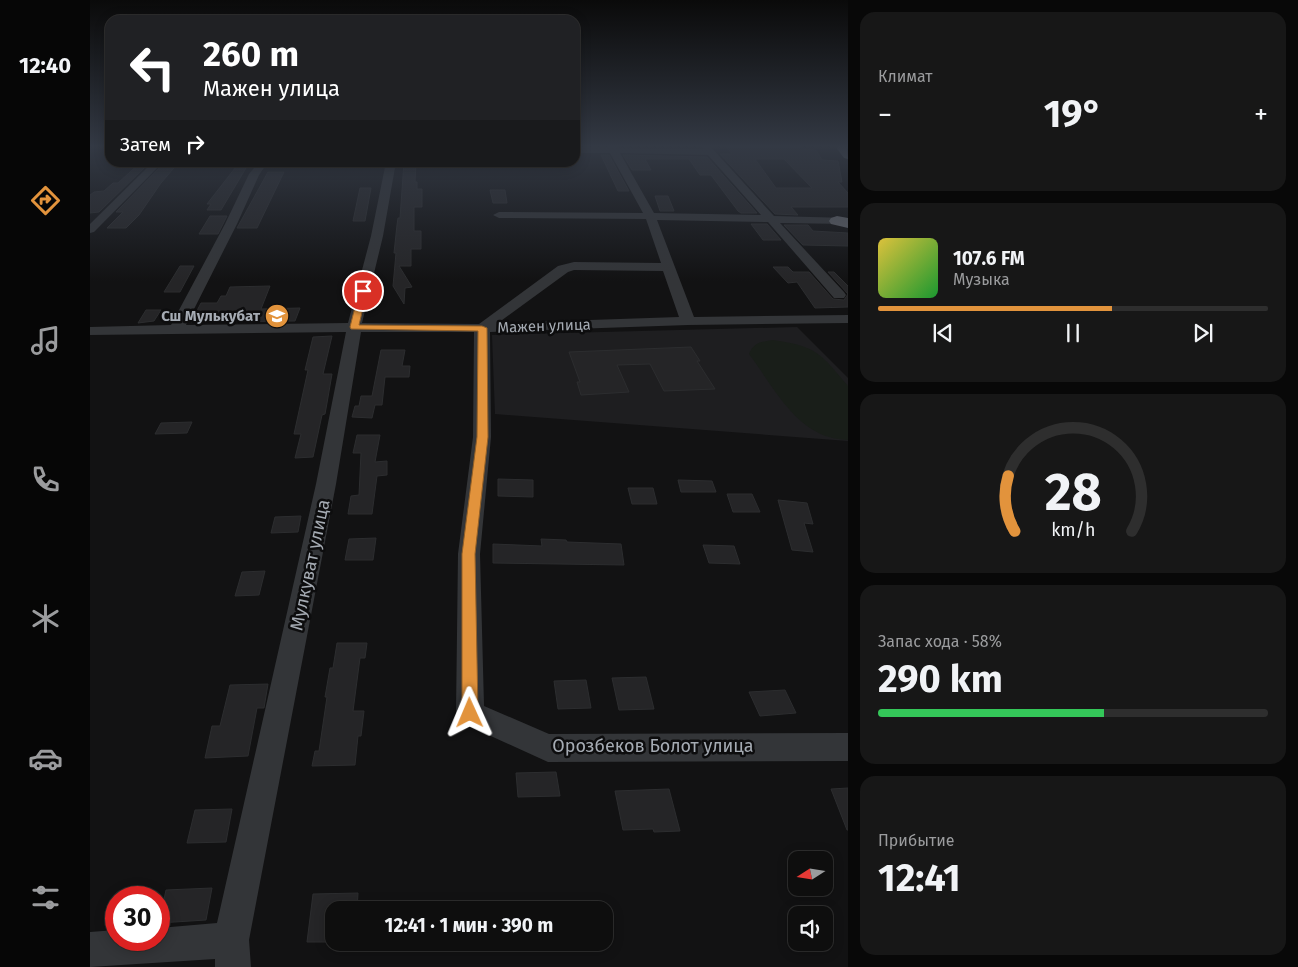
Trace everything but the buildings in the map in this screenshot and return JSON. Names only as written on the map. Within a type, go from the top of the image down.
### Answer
[{"type":"street","points":[[90,230],[129,191]]},
{"type":"street","points":[[176,330],[232,224],[246,191]]},
{"type":"street","name":"Мулкуват улица","points":[[232,953],[322,502],[354,327],[386,191]]},
{"type":"street","points":[[636,191],[650,216],[688,321]]},
{"type":"street","points":[[745,191],[838,295]]},
{"type":"street","points":[[499,214],[845,221]]},
{"type":"street","points":[[482,328],[563,269],[574,266],[668,267]]},
{"type":"street","name":"Мажен улица","points":[[90,331],[354,327],[482,328],[688,321],[848,319]]},
{"type":"street","name":"Орозбеков Болот улица","points":[[482,328],[482,437],[468,554],[470,713],[548,748],[848,747]]},
{"type":"street","points":[[90,950],[232,953]]},
{"type":"shaded area","points":[[797,327],[848,378],[848,441],[495,414],[492,335]]},
{"type":"shaded area","points":[[773,340],[799,345],[817,353],[848,386],[848,440],[829,437],[804,423],[793,414],[774,390],[749,354],[756,345]]},
{"type":"place","name":"Сш Мулькубат","points":[[277,316]]},
{"type":"route","points":[[363,291],[354,327],[482,328],[482,437],[468,554],[470,713]]}]
